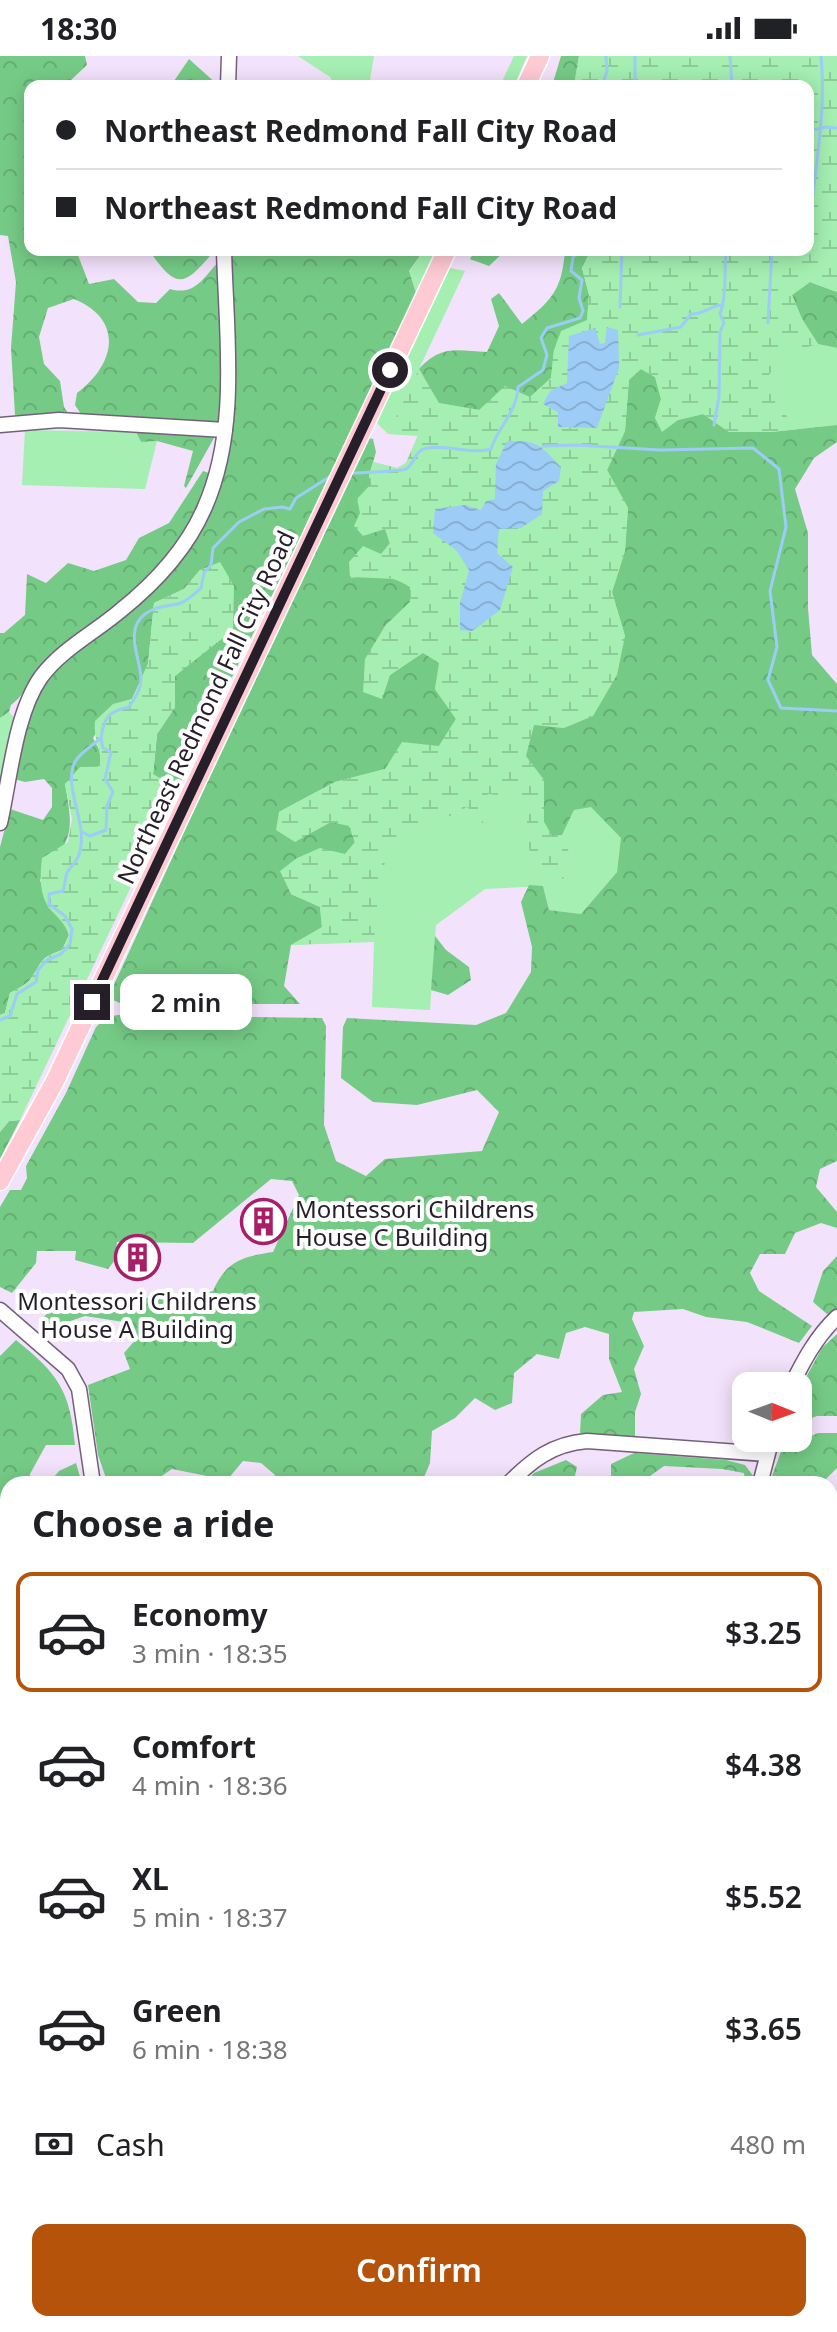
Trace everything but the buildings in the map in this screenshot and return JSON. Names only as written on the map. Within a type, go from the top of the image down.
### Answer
[{"type":"main road","points":[[529,80],[540,56]]},
{"type":"main road","name":"Northeast Redmond Fall City Road","points":[[0,1181],[55,1081],[444,256]]},
{"type":"street","points":[[228,80],[229,56]]},
{"type":"street","points":[[0,823],[17,742],[39,680],[53,663],[120,612],[176,558],[205,506],[225,430],[224,256]]},
{"type":"street","points":[[0,425],[59,420],[225,430]]},
{"type":"street","points":[[0,1310],[68,1369],[79,1389],[90,1476]]},
{"type":"street","points":[[798,1372],[808,1351],[837,1317]]},
{"type":"street","points":[[517,1476],[543,1453],[570,1443],[587,1441],[766,1454],[762,1476]]},
{"type":"green space","points":[[0,56],[85,56],[87,65],[71,80],[24,80],[24,256],[78,256],[89,284],[114,279],[138,302],[156,303],[170,289],[192,288],[218,262],[222,417],[218,424],[83,417],[75,405],[77,393],[100,369],[109,343],[101,319],[74,299],[48,308],[39,337],[44,364],[60,381],[64,407],[71,417],[15,415],[11,348],[16,282],[8,236],[0,235]]},
{"type":"green space","points":[[298,56],[374,56],[370,80],[332,80]]},
{"type":"green space","points":[[514,56],[527,56],[517,80],[503,80]]},
{"type":"green space","points":[[561,56],[579,56],[575,80],[554,80]]},
{"type":"green space","points":[[579,56],[837,56],[837,292],[810,282],[818,344],[837,348],[837,425],[771,432],[729,432],[562,835],[574,810],[591,806],[622,838],[617,872],[581,914],[549,910],[543,886],[485,889],[436,925],[430,1010],[372,1007],[374,942],[291,945],[373,462],[397,468],[406,463],[418,436],[388,434],[376,422],[450,268],[465,271],[419,369],[530,397],[589,256],[814,256],[814,80],[575,80]]},
{"type":"green space","points":[[579,56],[837,56],[837,292],[810,282],[792,295],[802,319],[818,344],[780,355],[766,381],[777,406],[799,429],[729,432],[703,414],[678,420],[662,432],[655,418],[661,399],[655,377],[641,369],[629,380],[625,431],[607,470],[628,508],[625,551],[612,592],[625,636],[617,675],[593,716],[564,728],[534,725],[526,756],[544,780],[544,822],[552,836],[562,835],[569,852],[563,880],[551,880],[548,870],[532,868],[527,812],[515,797],[488,794],[481,806],[485,836],[479,836],[475,814],[467,807],[429,827],[403,826],[384,866],[374,941],[291,945],[322,928],[320,907],[291,894],[280,871],[297,858],[320,848],[345,854],[355,842],[349,826],[331,822],[295,842],[276,830],[279,812],[335,782],[385,769],[402,742],[439,746],[456,719],[435,689],[439,663],[423,653],[390,675],[382,699],[363,692],[365,659],[385,626],[410,602],[410,587],[382,577],[350,578],[349,562],[363,546],[381,554],[390,544],[385,529],[363,536],[354,526],[360,513],[357,499],[371,484],[369,476],[373,462],[397,468],[406,463],[418,435],[388,434],[419,369],[439,403],[479,410],[505,386],[530,397],[551,378],[554,350],[561,331],[587,320],[589,295],[582,268],[588,256],[814,256],[814,80],[575,80]]},
{"type":"green space","points":[[189,59],[212,80],[175,80]]},
{"type":"green space","points":[[153,256],[210,256],[189,277],[182,279],[167,273]]},
{"type":"green space","points":[[229,256],[420,256],[409,271],[416,293],[338,468],[291,556],[178,788],[153,775],[157,734],[175,707],[175,676],[200,654],[200,570],[184,589],[154,603],[148,664],[132,699],[113,705],[93,738],[101,753],[100,766],[65,784],[70,816],[68,836],[40,880],[48,907],[64,920],[69,935],[62,950],[46,957],[28,982],[10,993],[5,1013],[0,1015],[0,847],[10,809],[43,820],[52,807],[52,788],[44,779],[25,782],[14,779],[33,702],[47,677],[62,662],[149,590],[219,474]]},
{"type":"green space","points":[[420,256],[433,256],[416,293],[409,272]]},
{"type":"green space","points":[[472,256],[500,256],[489,266],[470,259]]},
{"type":"green space","points":[[564,256],[588,256],[582,268],[589,295],[587,321],[554,350],[551,378],[530,397],[479,410],[438,403],[419,369],[434,356],[450,351],[487,352],[499,326],[491,299],[499,293],[522,324],[548,301],[561,275]]},
{"type":"green space","points":[[810,282],[837,292],[837,348],[818,344],[802,319],[792,295]]},
{"type":"green space","points":[[641,369],[655,377],[661,399],[655,418],[678,420],[703,414],[729,432],[771,432],[837,425],[837,442],[814,458],[795,489],[808,533],[808,608],[812,655],[837,684],[837,1161],[820,1169],[816,1187],[837,1212],[837,1228],[821,1223],[795,1233],[785,1254],[760,1254],[750,1273],[759,1291],[812,1326],[799,1343],[747,1322],[706,1317],[683,1309],[634,1312],[632,1319],[644,1346],[634,1369],[641,1394],[635,1412],[635,1439],[580,1433],[581,1414],[603,1395],[622,1392],[609,1359],[609,1334],[585,1327],[566,1333],[559,1359],[537,1354],[514,1373],[512,1403],[495,1410],[475,1398],[455,1418],[432,1431],[430,1463],[424,1476],[275,1476],[261,1463],[243,1461],[230,1476],[207,1476],[172,1469],[162,1476],[105,1476],[98,1455],[88,1385],[130,1369],[124,1353],[137,1338],[130,1323],[85,1316],[53,1327],[43,1318],[57,1302],[110,1306],[161,1295],[176,1302],[213,1291],[224,1273],[236,1262],[273,1252],[299,1195],[292,1181],[271,1179],[193,1243],[117,1242],[115,1260],[108,1269],[75,1260],[76,1251],[37,1251],[36,1263],[12,1293],[0,1287],[0,1207],[10,1190],[21,1190],[27,1178],[26,1166],[66,1093],[96,1027],[106,1017],[118,1015],[322,1018],[326,1026],[324,1125],[336,1161],[366,1176],[385,1159],[482,1151],[499,1112],[477,1090],[417,1105],[373,1102],[341,1078],[343,1027],[347,1018],[476,1025],[506,1013],[531,972],[532,947],[521,902],[529,885],[543,886],[549,910],[581,914],[617,872],[621,838],[591,807],[574,810],[562,835],[552,836],[544,822],[544,780],[525,757],[534,724],[564,728],[625,636],[612,592],[625,551],[628,508],[607,470],[625,431],[629,379]]},
{"type":"green space","points":[[25,430],[136,432],[141,442],[157,441],[145,489],[22,485]]},
{"type":"green space","points":[[136,432],[212,433],[214,438],[186,488],[193,451],[157,441],[141,442]]},
{"type":"green space","points":[[368,438],[373,439],[376,452],[369,476],[390,543],[381,554],[350,577],[397,579],[410,587],[410,602],[385,626],[390,675],[423,652],[440,663],[435,689],[456,719],[439,746],[385,769],[335,782],[279,812],[349,825],[355,843],[291,894],[320,907],[322,927],[291,945],[284,986],[300,1004],[122,1004],[113,1000],[113,987],[351,468]]},
{"type":"green space","points":[[203,471],[209,473],[195,513],[169,554],[135,588],[43,663],[9,712],[0,718],[0,633],[25,615],[27,574],[46,583],[68,563],[94,571],[126,560],[139,538],[169,523]]},
{"type":"green space","points":[[220,562],[234,586],[233,630],[175,676],[175,707],[157,734],[153,774],[178,788],[20,1120],[9,1121],[0,1132],[0,1015],[5,1013],[10,993],[28,982],[46,957],[62,950],[69,935],[46,904],[41,878],[42,858],[68,842],[72,819],[65,784],[80,767],[100,766],[95,721],[113,704],[132,699],[148,664],[154,603],[184,589],[200,570]]},
{"type":"green space","points":[[9,712],[14,718],[0,794],[0,718]]},
{"type":"green space","points":[[435,936],[446,950],[469,967],[471,980],[448,995],[431,990]]},
{"type":"green space","points":[[20,1120],[0,1159],[0,1132],[9,1121]]},
{"type":"green space","points":[[837,1256],[837,1309],[828,1315],[813,1302],[823,1271]]},
{"type":"green space","points":[[837,1334],[837,1416],[812,1418],[812,1372],[809,1372],[822,1348]]},
{"type":"green space","points":[[16,1340],[52,1374],[70,1410],[75,1445],[46,1445],[30,1476],[0,1476],[0,1356]]},
{"type":"green space","points":[[837,1433],[837,1468],[829,1476],[772,1476],[781,1452],[812,1452],[812,1436]]},
{"type":"green space","points":[[634,1453],[726,1460],[745,1465],[753,1476],[722,1469],[664,1466],[650,1476],[611,1476],[611,1464]]},
{"type":"green space","points":[[566,1460],[577,1467],[575,1476],[531,1476]]},
{"type":"green space","points":[[76,1463],[80,1476],[55,1476]]},
{"type":"water","points":[[607,327],[618,330],[619,368],[597,428],[558,427],[558,412],[543,404],[550,391],[567,383],[569,336],[595,328],[600,344],[605,343]]},
{"type":"water","points":[[507,441],[533,443],[543,449],[561,467],[559,481],[543,491],[542,514],[521,528],[499,529],[497,553],[513,567],[500,610],[472,631],[460,630],[460,603],[469,570],[456,550],[433,533],[435,509],[465,505],[481,510],[486,501],[495,499],[496,464]]},
{"type":"waterway","points":[[604,80],[606,56]]},
{"type":"waterway","points":[[635,56],[635,80]]},
{"type":"waterway","points":[[730,56],[732,80]]},
{"type":"waterway","points":[[814,188],[821,123],[821,56]]},
{"type":"waterway","points":[[814,130],[837,128]]},
{"type":"waterway","points":[[350,473],[406,469],[420,451],[427,448],[491,449],[511,412],[518,387],[543,370],[547,355],[541,338],[547,328],[580,318],[583,311],[579,298],[582,280],[571,271],[574,256]]},
{"type":"waterway","points":[[620,307],[622,256]]},
{"type":"waterway","points":[[714,425],[719,397],[720,332],[724,323],[720,314],[726,256]]},
{"type":"waterway","points":[[768,323],[772,256]]},
{"type":"waterway","points":[[638,335],[681,327],[691,314],[723,305]]},
{"type":"waterway","points":[[543,446],[660,450],[753,448],[779,469],[786,527],[770,591],[777,647],[768,680],[781,708],[837,711]]},
{"type":"waterway","points":[[0,1020],[10,1016],[17,994],[36,982],[38,970],[47,960],[61,954],[70,944],[72,929],[65,916],[49,904],[49,894],[63,891],[67,873],[80,851],[80,823],[71,778],[73,768],[79,756],[101,738],[108,716],[129,707],[137,694],[141,678],[134,636],[139,620],[154,609],[184,602],[201,588],[204,573],[211,565],[213,548],[239,522],[264,509],[290,509],[296,498],[334,474]]},
{"type":"waterway","points":[[82,832],[90,836],[106,830],[107,806],[113,792],[105,779],[111,752],[103,748],[101,738]]},
{"type":"place","name":"Montessori Childrens House C Building","points":[[264,1222]]},
{"type":"place","name":"Montessori Childrens House A Building","points":[[137,1258]]},
{"type":"route","points":[[92,1002],[390,370]]}]
